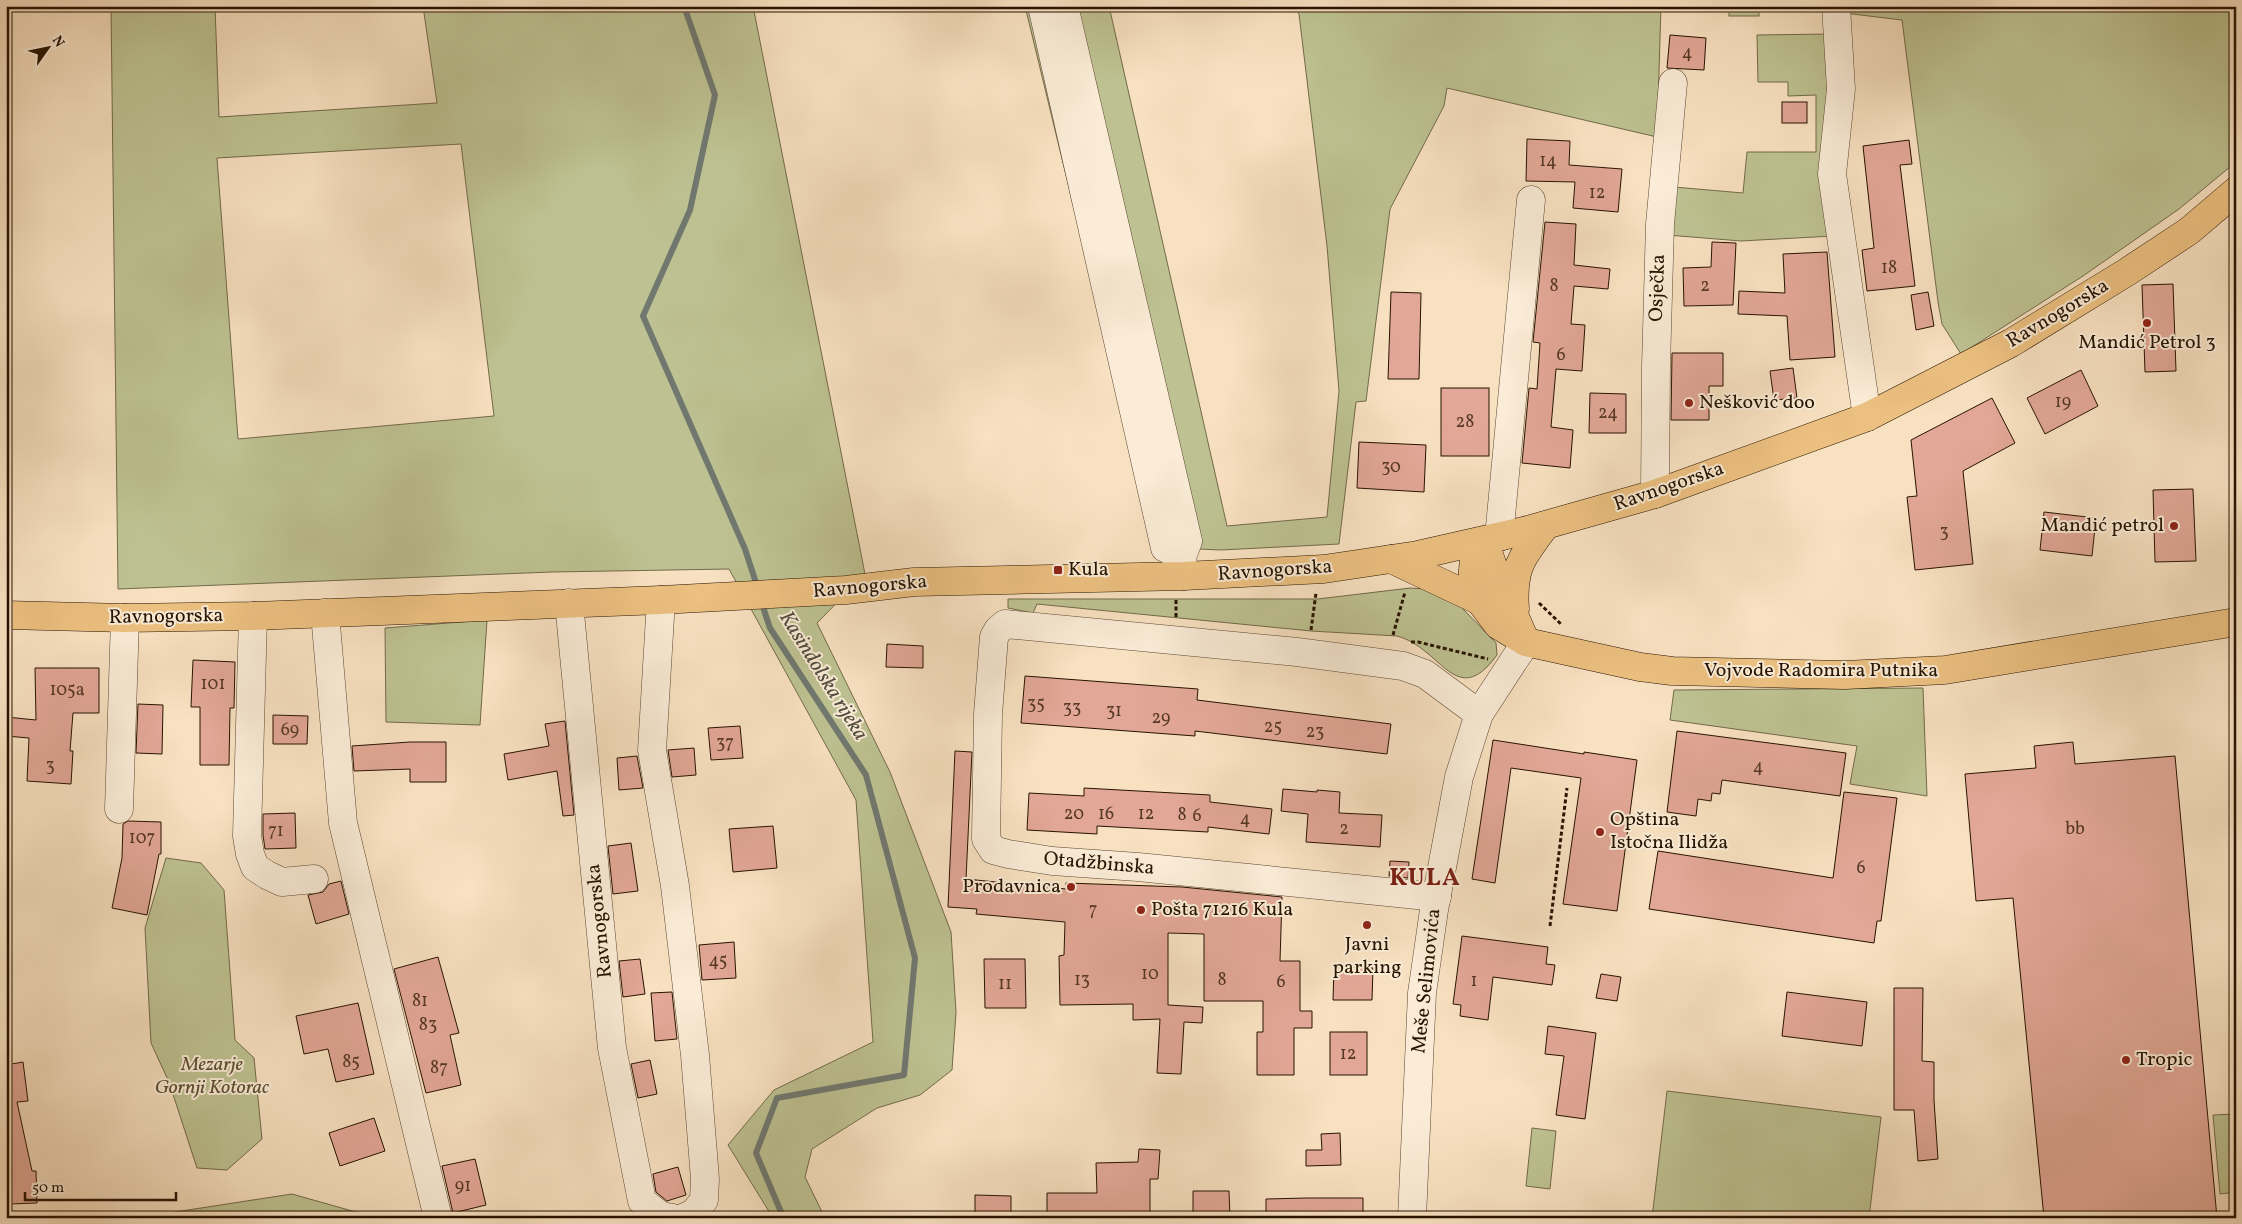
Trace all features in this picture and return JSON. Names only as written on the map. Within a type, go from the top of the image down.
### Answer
[{"type":"main road","name":"Ravnogorska","points":[[6,615],[125,618],[253,616],[661,600],[846,590],[914,582],[1181,575],[1324,568],[1391,559],[1492,539],[1655,494],[1866,416],[2011,343],[2119,277],[2189,231],[2236,191]]},
{"type":"main road","points":[[1521,631],[1514,584],[1523,556],[1546,525]]},
{"type":"main road","name":"Vojvode Radomira Putnika","points":[[1492,539],[1474,558],[1472,582],[1480,601],[1498,626],[1521,631],[1640,668],[1672,671],[1845,675],[1945,670],[2236,622]]},
{"type":"main road","points":[[1492,539],[1495,572],[1521,631]]},
{"type":"main road","points":[[1391,559],[1480,601]]},
{"type":"street","points":[[1042,6],[1165,548],[1181,575]]},
{"type":"street","points":[[1064,6],[1188,541],[1181,575]]},
{"type":"street","points":[[1836,6],[1841,89],[1832,174],[1866,416]]},
{"type":"street","name":"Osječka","points":[[1655,494],[1660,224],[1673,83]]},
{"type":"street","points":[[1492,539],[1531,200]]},
{"type":"street","points":[[661,600],[652,750],[675,886],[695,1055],[706,1179],[704,1200],[694,1213],[683,1218]]},
{"type":"street","name":"Ravnogorska","points":[[569,603],[612,1048],[642,1201],[661,1216],[673,1218]]},
{"type":"street","points":[[325,613],[343,823],[438,1218]]},
{"type":"street","points":[[253,616],[247,836],[250,854],[255,867],[282,882],[314,879]]},
{"type":"street","points":[[119,809],[125,618]]},
{"type":"street","name":"Otadžbinska","points":[[1436,897],[1138,867],[1052,861],[993,850],[986,839],[988,714],[994,637],[1004,624],[1297,652],[1403,666],[1425,674],[1479,714]]},
{"type":"street","name":"Meše Selimovića","points":[[1412,1218],[1422,993],[1436,897],[1458,777],[1479,714],[1521,631]]},
{"type":"path","points":[[1176,618],[1181,575]]},
{"type":"path","points":[[1393,635],[1405,590]]},
{"type":"path","points":[[1306,593],[1324,592]]},
{"type":"path","points":[[1310,630],[1316,593]]},
{"type":"path","points":[[1534,597],[1555,619],[1566,627]]},
{"type":"path","points":[[1411,642],[1489,659]]},
{"type":"path","points":[[1550,926],[1567,788]]},
{"type":"green space","points":[[111,6],[215,6],[219,117],[437,103],[423,6],[753,6],[865,574],[817,623],[890,772],[951,932],[956,1012],[952,1070],[920,1095],[877,1108],[812,1149],[805,1177],[825,1218],[773,1218],[728,1145],[774,1090],[873,1042],[856,800],[729,569],[552,572],[118,589]],"holes":[[[461,144],[494,416],[238,439],[217,158]]]},
{"type":"green space","points":[[1025,6],[1109,6],[1227,526],[1327,517],[1339,391],[1327,246],[1299,14],[1292,6],[1661,6],[1657,137],[1447,88],[1444,106],[1390,209],[1366,401],[1356,402],[1339,544],[1221,550],[1156,547]]},
{"type":"green space","points":[[1729,6],[1759,6],[1759,16],[1729,16]]},
{"type":"green space","points":[[1844,6],[2236,6],[2236,162],[2179,209],[2083,276],[1961,354],[1942,324],[1938,302],[1902,20],[1844,13]]},
{"type":"green space","points":[[1830,34],[1833,236],[1741,241],[1667,235],[1674,187],[1743,193],[1747,152],[1816,152],[1816,95],[1788,96],[1788,82],[1758,82],[1757,35]]},
{"type":"green space","points":[[1410,588],[1426,589],[1461,607],[1496,643],[1497,655],[1483,671],[1470,677],[1459,677],[1448,671],[1413,643],[1397,636],[1311,631],[1037,604],[1033,613],[1008,608],[1008,599],[1318,599]]},
{"type":"green space","points":[[487,620],[480,725],[386,722],[385,628]]},
{"type":"green space","points":[[1923,688],[1927,796],[1850,784],[1857,746],[1670,720],[1674,690]]},
{"type":"green space","name":"Mezarje Gornji Kotorac","points":[[166,858],[201,863],[224,890],[235,1040],[254,1058],[262,1139],[227,1170],[197,1168],[169,1082],[151,1043],[145,928]]},
{"type":"green space","points":[[1667,1091],[1881,1117],[1869,1218],[1652,1218]]},
{"type":"green space","points":[[2236,1114],[2236,1192],[2220,1194],[2213,1115]]},
{"type":"green space","points":[[1532,1128],[1556,1131],[1550,1189],[1526,1186]]},
{"type":"green space","points":[[292,1194],[377,1218],[163,1218],[162,1214]]},
{"type":"building","points":[[1670,35],[1706,38],[1704,70],[1667,68]]},
{"type":"building","points":[[1782,102],[1807,102],[1807,123],[1782,123]]},
{"type":"building","points":[[1527,139],[1570,141],[1569,165],[1622,169],[1618,212],[1573,208],[1575,182],[1526,181]]},
{"type":"building","points":[[1909,140],[1912,164],[1900,165],[1915,286],[1867,291],[1862,250],[1874,248],[1863,146]]},
{"type":"building","points":[[1545,222],[1576,224],[1574,265],[1610,269],[1608,289],[1574,286],[1571,324],[1585,325],[1582,371],[1556,369],[1551,427],[1573,430],[1570,468],[1522,463],[1529,388],[1537,389],[1540,343],[1533,342]]},
{"type":"building","points":[[1712,242],[1736,243],[1733,305],[1684,306],[1683,268],[1711,267]]},
{"type":"building","points":[[1827,252],[1835,357],[1790,360],[1787,316],[1738,314],[1739,291],[1785,293],[1783,254]]},
{"type":"building","points":[[2173,284],[2176,371],[2145,372],[2142,285]]},
{"type":"building","points":[[1391,292],[1421,293],[1419,379],[1388,379]]},
{"type":"building","points":[[1928,292],[1934,326],[1916,330],[1911,295]]},
{"type":"building","name":"Nešković doo","points":[[1672,353],[1723,353],[1723,386],[1709,386],[1709,420],[1671,420]]},
{"type":"building","points":[[1793,368],[1797,398],[1774,400],[1770,371]]},
{"type":"building","points":[[2081,370],[2098,406],[2045,434],[2027,398]]},
{"type":"building","points":[[1441,388],[1489,388],[1489,456],[1441,456]]},
{"type":"building","points":[[1590,393],[1626,394],[1626,433],[1589,433]]},
{"type":"building","points":[[1992,398],[2015,443],[1963,471],[1973,564],[1915,570],[1907,497],[1917,496],[1911,440]]},
{"type":"building","points":[[1359,442],[1426,445],[1424,492],[1357,488]]},
{"type":"building","name":"Mandić petrol","points":[[2193,489],[2196,561],[2155,562],[2153,490]]},
{"type":"building","points":[[2044,512],[2096,518],[2092,556],[2040,550]]},
{"type":"building","points":[[887,644],[923,646],[923,668],[886,667]]},
{"type":"building","points":[[193,660],[235,662],[234,708],[230,708],[229,765],[200,765],[200,707],[191,707]]},
{"type":"building","points":[[35,668],[99,668],[99,713],[73,713],[70,751],[73,751],[71,784],[27,781],[29,738],[6,736],[6,717],[36,720]]},
{"type":"building","points":[[1025,676],[1198,689],[1197,700],[1391,724],[1387,754],[1195,731],[1195,736],[1021,723]]},
{"type":"building","points":[[138,704],[163,705],[162,754],[136,753]]},
{"type":"building","points":[[273,715],[308,716],[307,744],[273,744]]},
{"type":"building","points":[[565,721],[574,815],[563,816],[557,771],[508,780],[504,754],[549,746],[545,724]]},
{"type":"building","points":[[740,726],[743,758],[711,760],[708,728]]},
{"type":"building","points":[[1677,731],[1846,753],[1840,796],[1722,780],[1720,794],[1712,793],[1711,801],[1698,799],[1696,816],[1667,812]]},
{"type":"building","name":"Opština Istočna Ilidža","points":[[1493,740],[1637,760],[1617,911],[1563,904],[1581,778],[1511,768],[1495,883],[1472,879]]},
{"type":"building","points":[[410,742],[446,742],[446,782],[410,782],[410,769],[354,771],[352,746]]},
{"type":"building","points":[[2073,742],[2075,764],[2175,756],[2217,1218],[2044,1218],[2013,898],[1976,901],[1965,774],[2036,768],[2034,746]]},
{"type":"building","points":[[694,748],[696,775],[672,777],[668,750]]},
{"type":"building","points":[[955,751],[972,752],[966,879],[1066,889],[1066,883],[1182,887],[1282,897],[1280,961],[1300,961],[1300,1011],[1312,1011],[1312,1028],[1294,1028],[1294,1075],[1257,1075],[1257,1032],[1263,1032],[1263,1001],[1204,1001],[1204,934],[1168,933],[1168,1005],[1203,1007],[1202,1023],[1184,1022],[1181,1074],[1157,1073],[1160,1019],[1133,1020],[1133,1004],[1060,1005],[1059,956],[1064,955],[1065,922],[976,914],[977,909],[948,907]]},
{"type":"building","points":[[637,756],[643,788],[619,790],[617,758]]},
{"type":"building","points":[[1084,788],[1210,795],[1210,802],[1272,809],[1269,834],[1208,827],[1208,832],[1097,826],[1097,834],[1027,830],[1029,793],[1084,796]]},
{"type":"building","points":[[1283,789],[1340,792],[1339,813],[1382,815],[1380,847],[1306,842],[1308,814],[1281,811]]},
{"type":"building","points":[[1844,792],[1897,798],[1881,921],[1877,921],[1874,943],[1649,909],[1658,851],[1833,878]]},
{"type":"building","points":[[295,813],[296,848],[265,849],[263,814]]},
{"type":"building","points":[[128,821],[161,822],[161,854],[159,854],[147,915],[112,908],[122,858],[123,824]]},
{"type":"building","points":[[773,826],[777,868],[733,872],[729,829]]},
{"type":"building","points":[[631,843],[638,891],[613,894],[608,846]]},
{"type":"building","points":[[1390,861],[1409,862],[1408,878],[1389,876]]},
{"type":"building","points":[[341,881],[349,914],[316,924],[308,895],[323,892],[329,884]]},
{"type":"building","points":[[1462,936],[1548,947],[1546,964],[1555,965],[1552,985],[1493,977],[1488,1020],[1460,1016],[1461,1005],[1453,1004]]},
{"type":"building","points":[[734,942],[736,978],[702,980],[699,945]]},
{"type":"building","points":[[438,957],[459,1033],[450,1035],[461,1085],[426,1093],[394,969]]},
{"type":"building","points":[[640,959],[645,994],[623,997],[619,961]]},
{"type":"building","points":[[984,959],[1025,959],[1026,1008],[985,1008]]},
{"type":"building","points":[[1334,967],[1373,968],[1372,1000],[1333,1000]]},
{"type":"building","points":[[1601,974],[1621,977],[1617,1001],[1596,998]]},
{"type":"building","points":[[1894,988],[1923,988],[1922,1061],[1934,1062],[1934,1100],[1938,1159],[1918,1161],[1914,1110],[1894,1110]]},
{"type":"building","points":[[672,992],[677,1039],[655,1041],[651,993]]},
{"type":"building","points":[[1787,992],[1867,1002],[1862,1046],[1782,1036]]},
{"type":"building","points":[[358,1003],[374,1074],[336,1082],[328,1049],[304,1054],[296,1016]]},
{"type":"building","points":[[1548,1026],[1596,1033],[1585,1119],[1556,1115],[1564,1056],[1545,1054]]},
{"type":"building","points":[[1330,1032],[1367,1032],[1367,1075],[1330,1075]]},
{"type":"building","points":[[650,1060],[657,1094],[638,1098],[631,1064]]},
{"type":"building","points":[[23,1062],[28,1101],[17,1102],[32,1171],[36,1171],[37,1203],[9,1204],[6,1156],[6,1065]]},
{"type":"building","points":[[374,1118],[385,1151],[340,1166],[329,1133]]},
{"type":"building","points":[[1340,1133],[1341,1165],[1306,1166],[1306,1150],[1322,1150],[1321,1134]]},
{"type":"building","points":[[1139,1149],[1160,1150],[1158,1179],[1150,1179],[1150,1218],[1047,1218],[1047,1193],[1097,1193],[1096,1163],[1138,1162]]},
{"type":"building","points":[[475,1159],[486,1205],[453,1213],[442,1166]]},
{"type":"building","points":[[678,1167],[686,1195],[667,1201],[656,1192],[653,1174]]},
{"type":"building","points":[[1193,1191],[1229,1191],[1230,1218],[1193,1218]]},
{"type":"building","points":[[975,1195],[1011,1196],[1011,1218],[975,1218]]},
{"type":"building","points":[[1363,1198],[1363,1218],[1266,1218],[1266,1199]]},
{"type":"waterway","name":"Kasindolska rijeka","points":[[684,6],[715,95],[690,210],[643,316],[745,549],[758,589]]},
{"type":"waterway","name":"Kasindolska rijeka","points":[[761,601],[770,628],[866,775],[915,958],[904,1075],[777,1098],[756,1153],[781,1212],[787,1218]]},
{"type":"place","name":"Mandić Petrol 3","points":[[2147,323]]},
{"type":"place","name":"Nešković doo","points":[[1689,403]]},
{"type":"place","name":"Mandić petrol","points":[[2174,526]]},
{"type":"place","name":"Kula","points":[[1058,570]]},
{"type":"place","name":"Opština Istočna Ilidža","points":[[1600,832]]},
{"type":"place","name":"Prodavnica","points":[[1071,887]]},
{"type":"place","name":"Pošta 71216 Kula","points":[[1141,910]]},
{"type":"place","name":"Javni parking","points":[[1367,925]]},
{"type":"place","name":"Tropic","points":[[2126,1060]]},
{"type":"district","name":"KULA","points":[[1425,878]]}]
